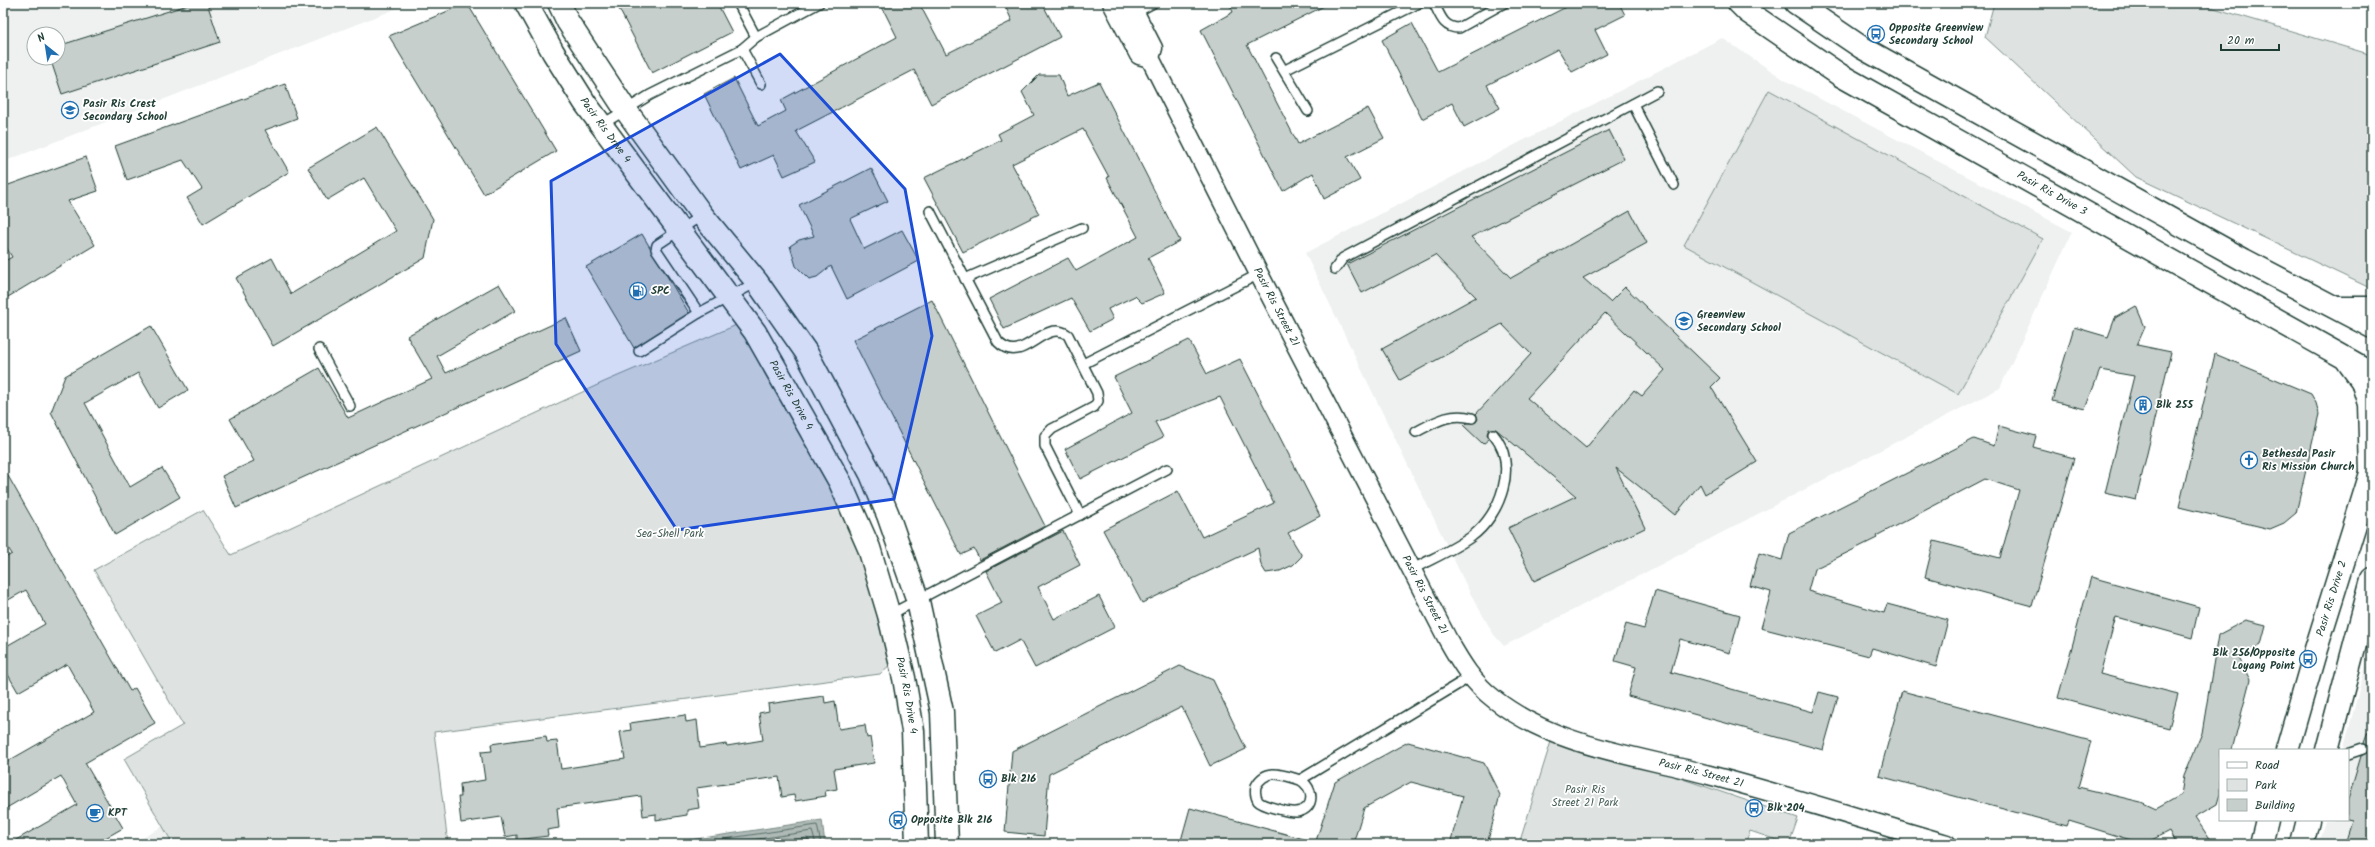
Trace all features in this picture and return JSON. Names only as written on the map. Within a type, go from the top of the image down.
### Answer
[{"type":"street","name":"Pasir Ris Drive 4","points":[[526,3],[553,52],[601,125],[679,231],[731,298],[773,361],[840,482],[869,548],[889,615],[904,678],[913,731],[917,844]]},
{"type":"street","points":[[559,3],[568,22],[625,109],[702,215],[757,282],[806,352],[871,474],[888,515],[918,601],[942,712],[947,844]]},
{"type":"street","name":"Pasir Ris Street 21","points":[[1112,3],[1129,12],[1153,48],[1150,58],[1411,570],[1448,640],[1470,677],[1495,700],[1526,719],[1560,736],[1709,775],[1947,844]]},
{"type":"street","name":"Pasir Ris Drive 3","points":[[1739,3],[1748,12],[1840,75],[2348,361],[2372,373]]},
{"type":"street","points":[[1796,3],[1861,47],[2244,260],[2372,328]]},
{"type":"street","points":[[2336,308],[2372,308]]},
{"type":"street","name":"Pasir Ris Drive 2","points":[[2287,749],[2371,472],[2369,404],[2362,381],[2348,361]]},
{"type":"street","points":[[2327,749],[2370,592]]},
{"type":"street","points":[[2260,844],[2267,821]]},
{"type":"street","points":[[2302,844],[2308,821]]},
{"type":"lane","points":[[738,3],[756,37]]},
{"type":"lane","points":[[601,125],[625,109],[742,49],[756,37],[819,3]]},
{"type":"lane","points":[[1129,12],[1153,3]]},
{"type":"lane","points":[[1285,70],[1419,3]]},
{"type":"lane","points":[[1434,3],[1445,24],[1451,28],[1459,28],[1504,3]]},
{"type":"lane","points":[[742,49],[761,84]]},
{"type":"lane","points":[[1276,58],[1285,70],[1308,111]]},
{"type":"lane","points":[[1335,268],[1343,258],[1657,92]]},
{"type":"lane","points":[[1633,104],[1674,185]]},
{"type":"lane","points":[[930,211],[998,342],[1005,350],[1014,351],[1053,331],[1062,330],[1068,334],[1083,364],[1097,393],[1098,400],[1094,407],[1052,429],[1045,436],[1045,446],[1080,515]]},
{"type":"lane","points":[[699,313],[656,249],[657,245],[702,215]]},
{"type":"lane","points":[[965,279],[1082,228]]},
{"type":"lane","points":[[1083,364],[1259,274]]},
{"type":"lane","points":[[639,351],[699,313],[731,298],[757,282]]},
{"type":"lane","points":[[319,349],[350,406]]},
{"type":"lane","points":[[1416,432],[1445,418],[1459,415],[1472,418]]},
{"type":"lane","points":[[1411,570],[1471,536],[1493,510],[1503,490],[1507,472],[1500,442],[1493,434]]},
{"type":"lane","points":[[889,615],[1167,469]]},
{"type":"lane","points":[[1300,780],[1310,789],[1311,794],[1310,803],[1304,809],[1292,811],[1262,804],[1258,800],[1256,786],[1260,779],[1267,774],[1278,774],[1300,780],[1470,677]]},
{"type":"lane","points":[[2349,754],[2363,750]]},
{"type":"highlighted area","points":[[780,54],[905,189],[932,336],[894,499],[677,530],[556,344],[551,181]]},
{"type":"shaded area","name":"Pasir Ris Crest Secondary School","points":[[3,3],[411,3],[3,162]]},
{"type":"shaded area","name":"Greenview Secondary School","points":[[1722,38],[1788,82],[2072,232],[2000,388],[1504,646],[1494,635],[1469,591],[1305,253]]},
{"type":"shaded area","points":[[2372,642],[2372,844],[2318,844],[2325,821],[2349,821],[2349,749],[2343,749]]},
{"type":"shaded area","points":[[163,826],[173,844],[132,844]]},
{"type":"green space","points":[[1994,3],[2197,3],[2372,55],[2372,289],[2136,177],[1985,37]]},
{"type":"green space","points":[[1769,90],[2043,239],[1958,394],[1684,245]]},
{"type":"green space","name":"Sea-Shell Park","points":[[741,323],[815,452],[852,531],[894,661],[880,674],[434,732],[448,844],[173,844],[124,759],[183,725],[94,570],[203,510],[231,555],[604,382]]},
{"type":"green space","name":"Pasir Ris Street 21 Park","points":[[1553,735],[1798,818],[1789,844],[1750,831],[1745,844],[1519,844]]},
{"type":"water","points":[[822,820],[825,844],[663,844]]},
{"type":"building","points":[[194,3],[207,3],[220,42],[62,94],[53,66],[66,66],[66,43]]},
{"type":"building","points":[[467,3],[556,151],[484,194],[389,36]]},
{"type":"building","points":[[616,3],[717,3],[732,32],[652,73]]},
{"type":"building","points":[[880,3],[919,3],[946,54],[1012,21],[1004,3],[1042,3],[1060,37],[931,104],[914,70],[796,131],[815,162],[784,176],[774,155],[741,170],[704,94],[734,78],[758,126],[786,111],[781,100],[897,37]]},
{"type":"building","points":[[1229,3],[1330,3],[1247,45],[1298,144],[1368,108],[1384,138],[1347,157],[1360,180],[1324,199],[1313,173],[1283,191],[1201,30],[1233,12]]},
{"type":"building","points":[[1574,3],[1619,3],[1625,15],[1595,30],[1607,54],[1572,72],[1558,49],[1487,85],[1500,108],[1464,127],[1452,103],[1422,119],[1382,40],[1412,23],[1438,72]]},
{"type":"building","points":[[1039,75],[1059,75],[1067,96],[1099,82],[1180,241],[1148,258],[1165,293],[1142,303],[1135,296],[1108,309],[1113,319],[1090,331],[1071,298],[1004,329],[989,299],[1068,258],[1076,271],[1138,237],[1107,178],[1109,177],[1083,129],[1012,164],[1039,214],[963,252],[924,178],[1001,140],[998,134],[1034,115],[1022,92]]},
{"type":"building","points":[[285,84],[297,118],[265,130],[289,172],[203,224],[187,198],[202,189],[183,160],[127,180],[115,146]]},
{"type":"building","points":[[377,127],[433,219],[425,258],[273,346],[236,278],[272,258],[291,294],[396,231],[364,178],[327,200],[308,168]]},
{"type":"building","points":[[1609,130],[1624,159],[1471,237],[1511,278],[1630,211],[1647,243],[1583,278],[1610,302],[1625,287],[1720,378],[1711,387],[1757,462],[1705,494],[1700,484],[1675,515],[1616,468],[1645,528],[1534,581],[1508,528],[1576,496],[1497,430],[1489,429],[1487,434],[1489,439],[1483,444],[1464,426],[1467,423],[1476,422],[1478,419],[1476,414],[1531,354],[1502,324],[1400,380],[1382,349],[1476,297],[1435,255],[1362,293],[1347,264]],"holes":[[[1605,313],[1665,370],[1642,396],[1634,390],[1586,448],[1527,398]]]},
{"type":"building","points":[[86,157],[98,191],[68,201],[95,245],[8,297],[3,289],[3,262],[12,257],[3,242],[3,187]]},
{"type":"building","points":[[871,168],[888,201],[850,219],[864,249],[902,230],[919,261],[847,299],[831,266],[817,277],[809,279],[796,266],[790,246],[799,240],[814,236],[799,205]]},
{"type":"building","name":"SPC","points":[[642,234],[689,313],[634,348],[586,267]]},
{"type":"building","points":[[499,284],[515,311],[437,356],[446,373],[566,318],[581,351],[236,508],[222,476],[254,461],[230,419],[319,368],[348,418],[432,379],[407,336]]},
{"type":"building","points":[[932,300],[1045,526],[980,560],[974,549],[961,555],[853,340]]},
{"type":"building","name":"Blk 255","points":[[2136,306],[2145,327],[2137,345],[2171,352],[2136,500],[2105,493],[2134,376],[2100,370],[2085,409],[2052,401],[2074,327],[2108,337],[2115,318]]},
{"type":"building","points":[[151,326],[188,390],[158,408],[138,373],[85,403],[130,487],[162,468],[180,497],[115,535],[51,412],[65,376]]},
{"type":"building","points":[[1189,340],[1207,374],[1240,359],[1320,516],[1288,533],[1302,556],[1293,565],[1280,571],[1266,573],[1261,565],[1258,548],[1142,603],[1103,530],[1178,491],[1202,537],[1274,503],[1220,397],[1155,422],[1163,437],[1080,479],[1065,449],[1132,413],[1114,377]]},
{"type":"building","name":"Bethesda Pasir Ris Mission Church","points":[[2215,354],[2311,394],[2316,403],[2319,414],[2296,513],[2284,523],[2270,529],[2179,507]]},
{"type":"building","points":[[1999,426],[2036,436],[2033,447],[2074,458],[2032,606],[1925,577],[1934,541],[2000,558],[2019,490],[1985,479],[1876,536],[1877,538],[1814,569],[1808,591],[1884,613],[1887,604],[1948,620],[1936,667],[1872,648],[1869,656],[1761,628],[1771,592],[1750,586],[1759,553],[1782,560],[1789,533],[1974,439],[1994,446]]},
{"type":"building","points":[[3,467],[130,691],[135,688],[155,723],[85,763],[123,828],[95,844],[9,844],[77,805],[61,776],[3,810],[3,764],[94,712],[67,664],[18,692],[3,666],[3,648],[45,624],[26,590],[3,603],[3,559],[12,554],[3,540]]},
{"type":"building","points":[[1063,531],[1080,565],[1038,587],[1054,619],[1099,596],[1115,627],[1035,668],[1020,640],[995,653],[976,616],[1002,603],[986,571]]},
{"type":"building","points":[[2091,577],[2199,607],[2192,638],[2116,617],[2100,674],[2178,694],[2169,728],[2058,698]]},
{"type":"building","points":[[1655,591],[1740,615],[1730,653],[1680,639],[1671,672],[1813,712],[1819,692],[1838,697],[1823,750],[1628,696],[1636,667],[1615,661],[1626,624],[1644,629]]},
{"type":"building","points":[[2246,620],[2266,625],[2261,644],[2239,658],[2250,680],[2232,749],[2219,749],[2219,797],[2217,804],[2195,817],[2213,844],[2176,844],[2169,831],[2144,844],[2069,821],[2067,826],[1879,776],[1902,691],[2091,741],[2078,787],[2141,802],[2156,809],[2181,795],[2184,776],[2202,733],[2218,635]]},
{"type":"building","points":[[1180,666],[1213,680],[1246,749],[1210,766],[1182,707],[1049,774],[1044,836],[1005,832],[1012,751]]},
{"type":"building","points":[[824,696],[825,703],[835,701],[839,729],[865,725],[867,738],[870,737],[874,763],[834,769],[837,789],[825,791],[826,796],[795,801],[794,795],[782,797],[779,777],[696,788],[699,808],[687,810],[687,815],[656,820],[656,814],[643,816],[641,796],[557,808],[559,828],[547,830],[548,836],[517,840],[517,835],[505,837],[501,817],[461,823],[458,797],[461,797],[460,784],[485,780],[481,752],[492,751],[491,744],[546,736],[547,742],[557,741],[561,769],[625,759],[620,732],[631,730],[630,723],[685,715],[686,722],[697,720],[700,748],[726,744],[727,746],[763,740],[759,713],[769,711],[768,704]]},
{"type":"building","points":[[2368,732],[2372,733],[2372,844],[2346,844],[2353,821],[2349,820],[2349,797],[2361,756],[2369,751],[2369,747],[2364,743]]},
{"type":"building","points":[[1408,742],[1484,763],[1500,795],[1487,844],[1450,844],[1463,796],[1411,782],[1364,808],[1353,844],[1315,844],[1335,782]]},
{"type":"building","points":[[1190,808],[1304,839],[1304,844],[1180,844]]},
{"type":"place","name":"Opposite Greenview Secondary School","points":[[1876,34]]},
{"type":"place","name":"Pasir Ris Crest Secondary School","points":[[70,110]]},
{"type":"place","name":"SPC","points":[[638,291]]},
{"type":"place","name":"Greenview Secondary School","points":[[1684,321]]},
{"type":"place","name":"Blk 255","points":[[2143,405]]},
{"type":"place","name":"Bethesda Pasir Ris Mission Church","points":[[2249,460]]},
{"type":"place","name":"Blk 256/Opposite Loyang Point","points":[[2308,659]]},
{"type":"place","name":"Blk 216","points":[[988,779]]},
{"type":"place","name":"Blk 204","points":[[1754,808]]},
{"type":"place","name":"KPT","points":[[95,813]]},
{"type":"place","name":"Opposite Blk 216","points":[[898,820]]}]
